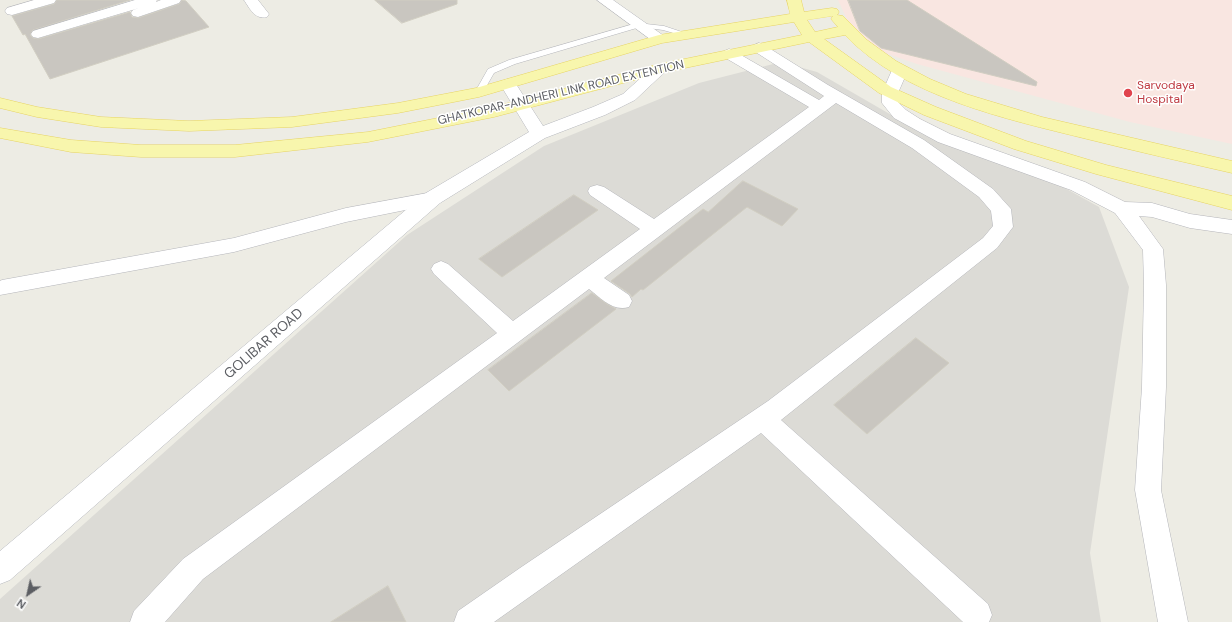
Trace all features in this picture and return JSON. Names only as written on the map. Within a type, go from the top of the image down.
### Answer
[{"type":"main road","points":[[794,0],[798,18],[811,37],[890,93],[930,111],[1020,145],[1102,170],[1232,203]]},
{"type":"main road","points":[[828,6],[846,30],[872,52],[900,70],[953,95],[1050,125],[1232,167]]},
{"type":"main road","name":"GHATKOPAR-ANDHERI LINK ROAD EXTENTION","points":[[0,104],[37,112],[102,122],[189,126],[292,122],[398,108],[478,92],[659,39],[684,34],[798,18],[828,6]]},
{"type":"main road","name":"GHATKOPAR-ANDHERI LINK ROAD EXTENTION","points":[[0,133],[71,146],[141,151],[235,151],[368,136],[473,116],[660,69],[846,30]]},
{"type":"street","points":[[6,10],[26,3],[50,0]]},
{"type":"street","points":[[38,34],[150,0]]},
{"type":"street","points":[[118,20],[174,0]]},
{"type":"street","points":[[251,0],[262,14]]},
{"type":"street","points":[[604,0],[659,39]]},
{"type":"street","points":[[759,48],[827,102]]},
{"type":"street","points":[[469,622],[530,578],[762,419],[990,243],[1003,227],[1000,209],[986,193],[918,144],[827,102],[729,54]]},
{"type":"street","name":"GOLIBAR ROAD","points":[[0,570],[433,198],[539,134],[600,111],[629,97],[660,69]]},
{"type":"street","points":[[900,70],[890,93],[890,104],[900,114],[944,138],[1078,186],[1122,208],[1152,210],[1190,221],[1232,227]]},
{"type":"street","points":[[508,84],[522,104],[539,134]]},
{"type":"street","points":[[145,622],[193,569],[827,102]]},
{"type":"street","points":[[597,191],[655,229]]},
{"type":"street","points":[[2,288],[234,245],[346,215],[433,198]]},
{"type":"street","points":[[1122,208],[1153,249],[1155,286],[1154,387],[1148,490],[1173,622]]},
{"type":"street","points":[[441,269],[513,334]]},
{"type":"street","points":[[588,278],[621,301]]},
{"type":"street","points":[[762,419],[977,615]]},
{"type":"lane","points":[[478,92],[491,71],[512,62],[640,25],[664,28],[684,34]]},
{"type":"shaded area","name":"Sarvodaya Hospital","points":[[838,0],[1232,0],[1232,144],[1130,122],[917,64],[879,51],[851,28]]},
{"type":"shaded area","points":[[781,62],[817,72],[926,135],[1063,187],[1099,207],[1129,287],[1090,553],[1101,622],[0,622],[0,599],[407,235],[544,146],[699,83]]},
{"type":"building","points":[[57,0],[130,0],[33,30],[30,35],[33,38],[38,39],[130,12],[132,17],[138,18],[179,4],[182,0],[186,1],[209,27],[50,79],[25,34],[23,35],[12,16],[54,4]]},
{"type":"building","points":[[375,0],[457,0],[457,4],[402,23]]},
{"type":"building","points":[[848,0],[907,0],[1037,82],[1036,86],[881,48],[860,31]]},
{"type":"building","points":[[743,181],[798,209],[782,226],[747,207],[643,290],[641,289],[632,297],[611,281],[703,209],[708,212]]},
{"type":"building","points":[[574,195],[598,210],[502,277],[479,259]]},
{"type":"building","points":[[592,293],[616,309],[509,391],[488,370]]},
{"type":"building","points":[[916,338],[949,363],[867,434],[834,405]]},
{"type":"building","points":[[388,586],[406,622],[331,622]]},
{"type":"place","name":"Sarvodaya Hospital","points":[[1128,93]]}]
